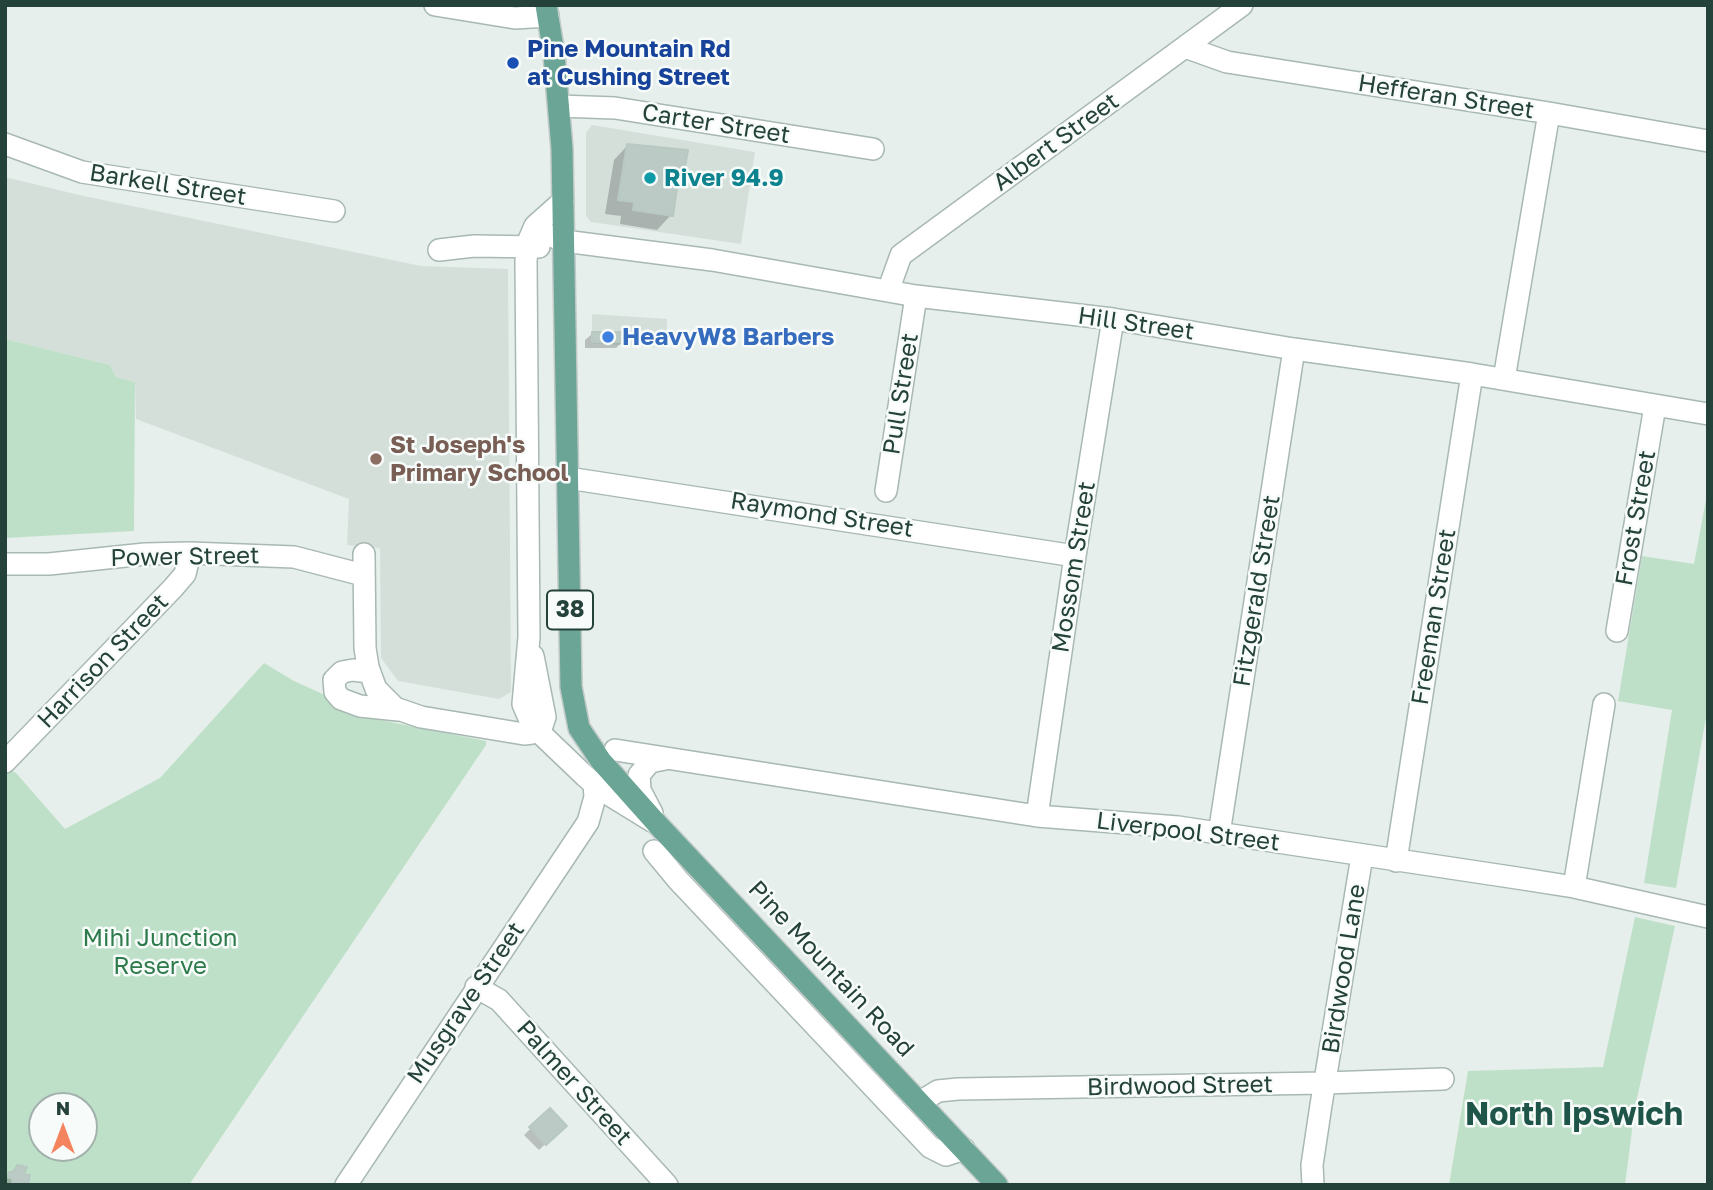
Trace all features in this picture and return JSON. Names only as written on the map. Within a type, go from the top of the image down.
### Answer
[{"type":"main road","name":"Pine Mountain Road","points":[[547,10],[559,106],[564,241],[571,687],[578,722],[586,739],[616,778],[659,826],[997,1185]]},
{"type":"street","points":[[435,5],[515,18],[547,10]]},
{"type":"street","name":"Albert Street","points":[[888,291],[901,256],[1242,5]]},
{"type":"street","name":"Hefferan Street","points":[[1185,47],[1227,62],[1708,141]]},
{"type":"street","name":"Carter Street","points":[[559,106],[615,108],[873,149]]},
{"type":"street","points":[[1504,379],[1549,113]]},
{"type":"street","name":"Barkell Street","points":[[5,144],[82,172],[334,211]]},
{"type":"street","points":[[492,727],[515,717],[528,695],[527,246],[535,226],[563,201]]},
{"type":"street","points":[[527,246],[532,238],[547,234],[564,241]]},
{"type":"street","name":"Hill Street","points":[[564,241],[712,260],[916,296],[1113,318],[1708,414]]},
{"type":"street","points":[[439,250],[467,246],[527,246]]},
{"type":"street","name":"Pull Street","points":[[886,491],[916,296]]},
{"type":"street","name":"Mossom Street","points":[[1037,816],[1113,318]]},
{"type":"street","name":"Fitzgerald Street","points":[[1219,834],[1294,349]]},
{"type":"street","name":"Freeman Street","points":[[1396,861],[1472,374]]},
{"type":"street","name":"Frost Street","points":[[1617,631],[1655,406]]},
{"type":"street","name":"Raymond Street","points":[[568,478],[1075,556]]},
{"type":"street","name":"Power Street","points":[[5,564],[49,564],[145,554],[190,553],[294,557],[363,565],[365,648],[369,672]]},
{"type":"street","name":"Harrison Street","points":[[5,762],[185,575],[190,553]]},
{"type":"street","points":[[400,710],[379,693],[369,672],[348,670],[340,673],[333,684],[336,693],[343,699],[360,706],[400,710],[421,717],[527,734],[542,726],[545,718],[528,695]]},
{"type":"street","points":[[528,695],[571,687]]},
{"type":"street","points":[[1574,887],[1604,704]]},
{"type":"street","name":"Pine Mountain Road","points":[[537,730],[593,784],[659,826]]},
{"type":"street","name":"Liverpool Street","points":[[615,750],[1037,816],[1178,827],[1574,887],[1708,917]]},
{"type":"street","points":[[659,826],[641,793],[638,780],[648,763],[665,759]]},
{"type":"street","name":"Musgrave Street","points":[[346,1185],[589,821],[595,797],[593,784]]},
{"type":"street","points":[[589,821],[613,809],[631,809]]},
{"type":"street","name":"Pine Mountain Road","points":[[654,851],[687,890],[930,1147],[946,1155],[964,1149]]},
{"type":"street","name":"Birdwood Lane","points":[[1312,1185],[1312,1165],[1362,856]]},
{"type":"street","name":"Palmer Street","points":[[476,987],[499,1000],[667,1185]]},
{"type":"street","name":"Birdwood Street","points":[[920,1102],[943,1090],[1443,1079]]},
{"type":"shaded area","points":[[592,125],[755,152],[741,244],[591,222],[586,216],[586,133]]},
{"type":"shaded area","name":"St Joseph's Primary School","points":[[5,177],[79,195],[421,266],[508,269],[511,692],[499,699],[398,681],[381,658],[380,548],[347,545],[349,499],[136,419],[135,382],[116,377],[110,365],[5,339]]},
{"type":"shaded area","points":[[592,314],[667,319],[666,348],[592,343]]},
{"type":"green space","points":[[5,339],[110,365],[116,377],[135,382],[134,531],[5,538]]},
{"type":"green space","points":[[1708,489],[1708,706],[1676,888],[1644,883],[1672,710],[1618,701],[1642,556],[1694,564]]},
{"type":"green space","name":"Mihi Junction Reserve","points":[[264,663],[294,681],[380,720],[486,741],[486,745],[189,1185],[5,1185],[5,767],[16,773],[65,829],[160,778]]},
{"type":"green space","points":[[1635,917],[1675,926],[1635,1107],[1625,1185],[1449,1185],[1468,1071],[1603,1067]]},
{"type":"building","name":"River 94.9","points":[[627,144],[688,150],[685,167],[680,167],[673,216],[633,210],[634,202],[618,200]]},
{"type":"building","name":"HeavyW8 Barbers","points":[[592,332],[624,332],[624,342],[592,342]]},
{"type":"building","points":[[550,1108],[567,1126],[546,1145],[529,1127]]},
{"type":"building","points":[[17,1165],[27,1167],[24,1174],[30,1175],[28,1185],[23,1182],[22,1185],[11,1185],[13,1179],[7,1177],[9,1172],[14,1172]]},
{"type":"place","name":"Pine Mountain Rd at Cushing Street","points":[[513,63]]},
{"type":"place","name":"River 94.9","points":[[650,178]]},
{"type":"place","name":"HeavyW8 Barbers","points":[[608,337]]},
{"type":"place","name":"St Joseph's Primary School","points":[[376,459]]},
{"type":"district","name":"North Ipswich","points":[[1574,1115]]}]
